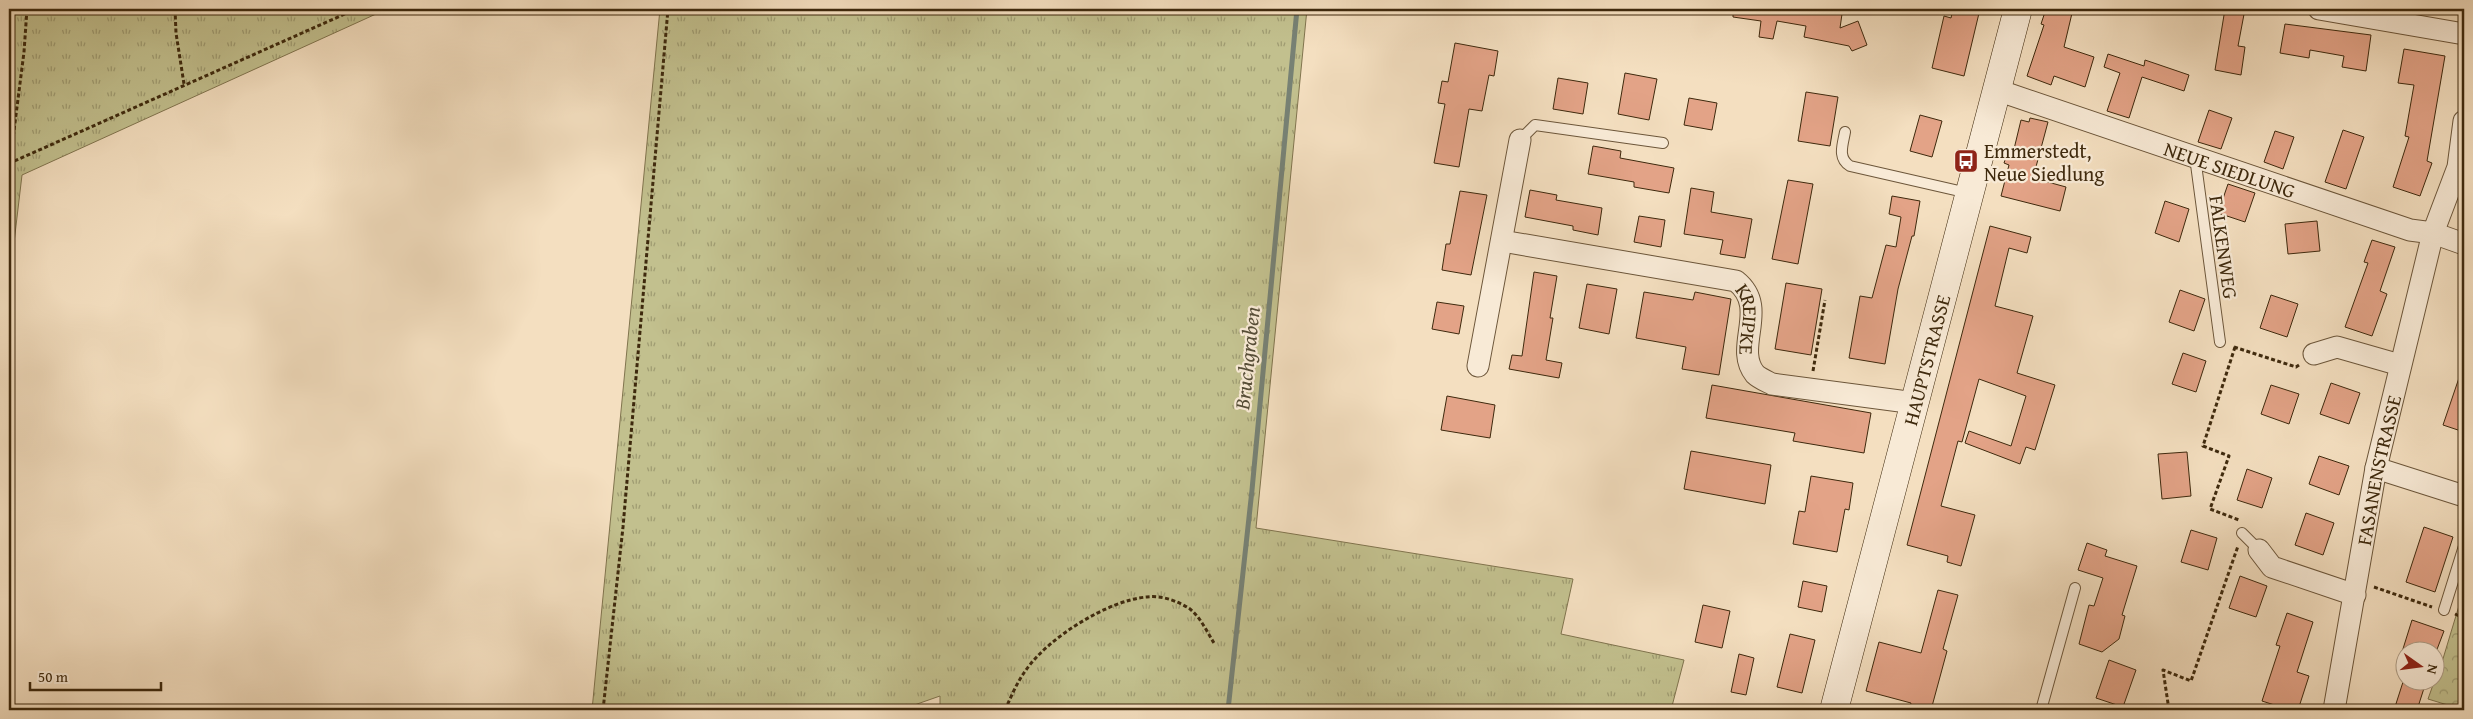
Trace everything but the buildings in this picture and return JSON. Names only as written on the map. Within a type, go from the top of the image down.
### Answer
[{"type":"main road","name":"HAUPTSTRASSE","points":[[1834,710],[2018,9]]},
{"type":"street","points":[[2320,9],[2464,34]]},
{"type":"street","name":"NEUE SIEDLUNG","points":[[1996,90],[2410,230],[2433,233],[2464,244]]},
{"type":"street","name":"FASANENSTRASSE","points":[[2334,710],[2376,468],[2433,233],[2458,167],[2464,121]]},
{"type":"street","points":[[1478,366],[1520,140]]},
{"type":"street","name":"KREIPKE","points":[[1502,242],[1736,281],[1745,288],[1751,299],[1748,348],[1750,364],[1756,375],[1772,384],[1915,403]]},
{"type":"street","points":[[2314,354],[2338,347],[2400,365]]},
{"type":"street","points":[[2376,468],[2464,496]]},
{"type":"street","points":[[2259,550],[2272,567],[2356,588]]},
{"type":"lane","points":[[1520,140],[1535,125],[1663,143]]},
{"type":"lane","points":[[1845,132],[1841,155],[1842,160],[1850,166],[1969,194]]},
{"type":"lane","name":"FALKENWEG","points":[[2195,157],[2220,342]]},
{"type":"lane","points":[[2242,533],[2259,550]]},
{"type":"lane","points":[[2444,610],[2464,546]]},
{"type":"lane","points":[[2041,710],[2075,588]]},
{"type":"path","points":[[9,171],[24,52],[27,9]]},
{"type":"path","points":[[175,9],[176,32],[184,84]]},
{"type":"path","points":[[10,163],[356,9]]},
{"type":"path","points":[[603,710],[624,527],[668,9]]},
{"type":"path","points":[[1810,389],[1825,300]]},
{"type":"path","points":[[2220,342],[2296,367],[2314,354]]},
{"type":"path","points":[[2169,710],[2163,670],[2191,681],[2247,522],[2210,509],[2229,456],[2203,446],[2235,347]]},
{"type":"path","points":[[2356,588],[2444,610]]},
{"type":"path","points":[[1005,710],[1026,669],[1055,640],[1099,613],[1121,603],[1148,596],[1161,597],[1175,602],[1189,609],[1199,618],[1214,643]]},
{"type":"green space","points":[[9,9],[387,9],[22,175],[9,285]]},
{"type":"green space","points":[[660,9],[1307,9],[1256,528],[1573,579],[1561,634],[1684,660],[1671,710],[940,710],[940,696],[900,710],[592,710]]},
{"type":"green space","points":[[2461,599],[2464,600],[2464,710],[2428,699],[2430,692],[2446,692],[2446,649]]},
{"type":"waterway","name":"Bruchgraben","points":[[1228,710],[1252,490],[1297,9]]},
{"type":"place","name":"Emmerstedt, Neue Siedlung","points":[[1966,161]]}]
